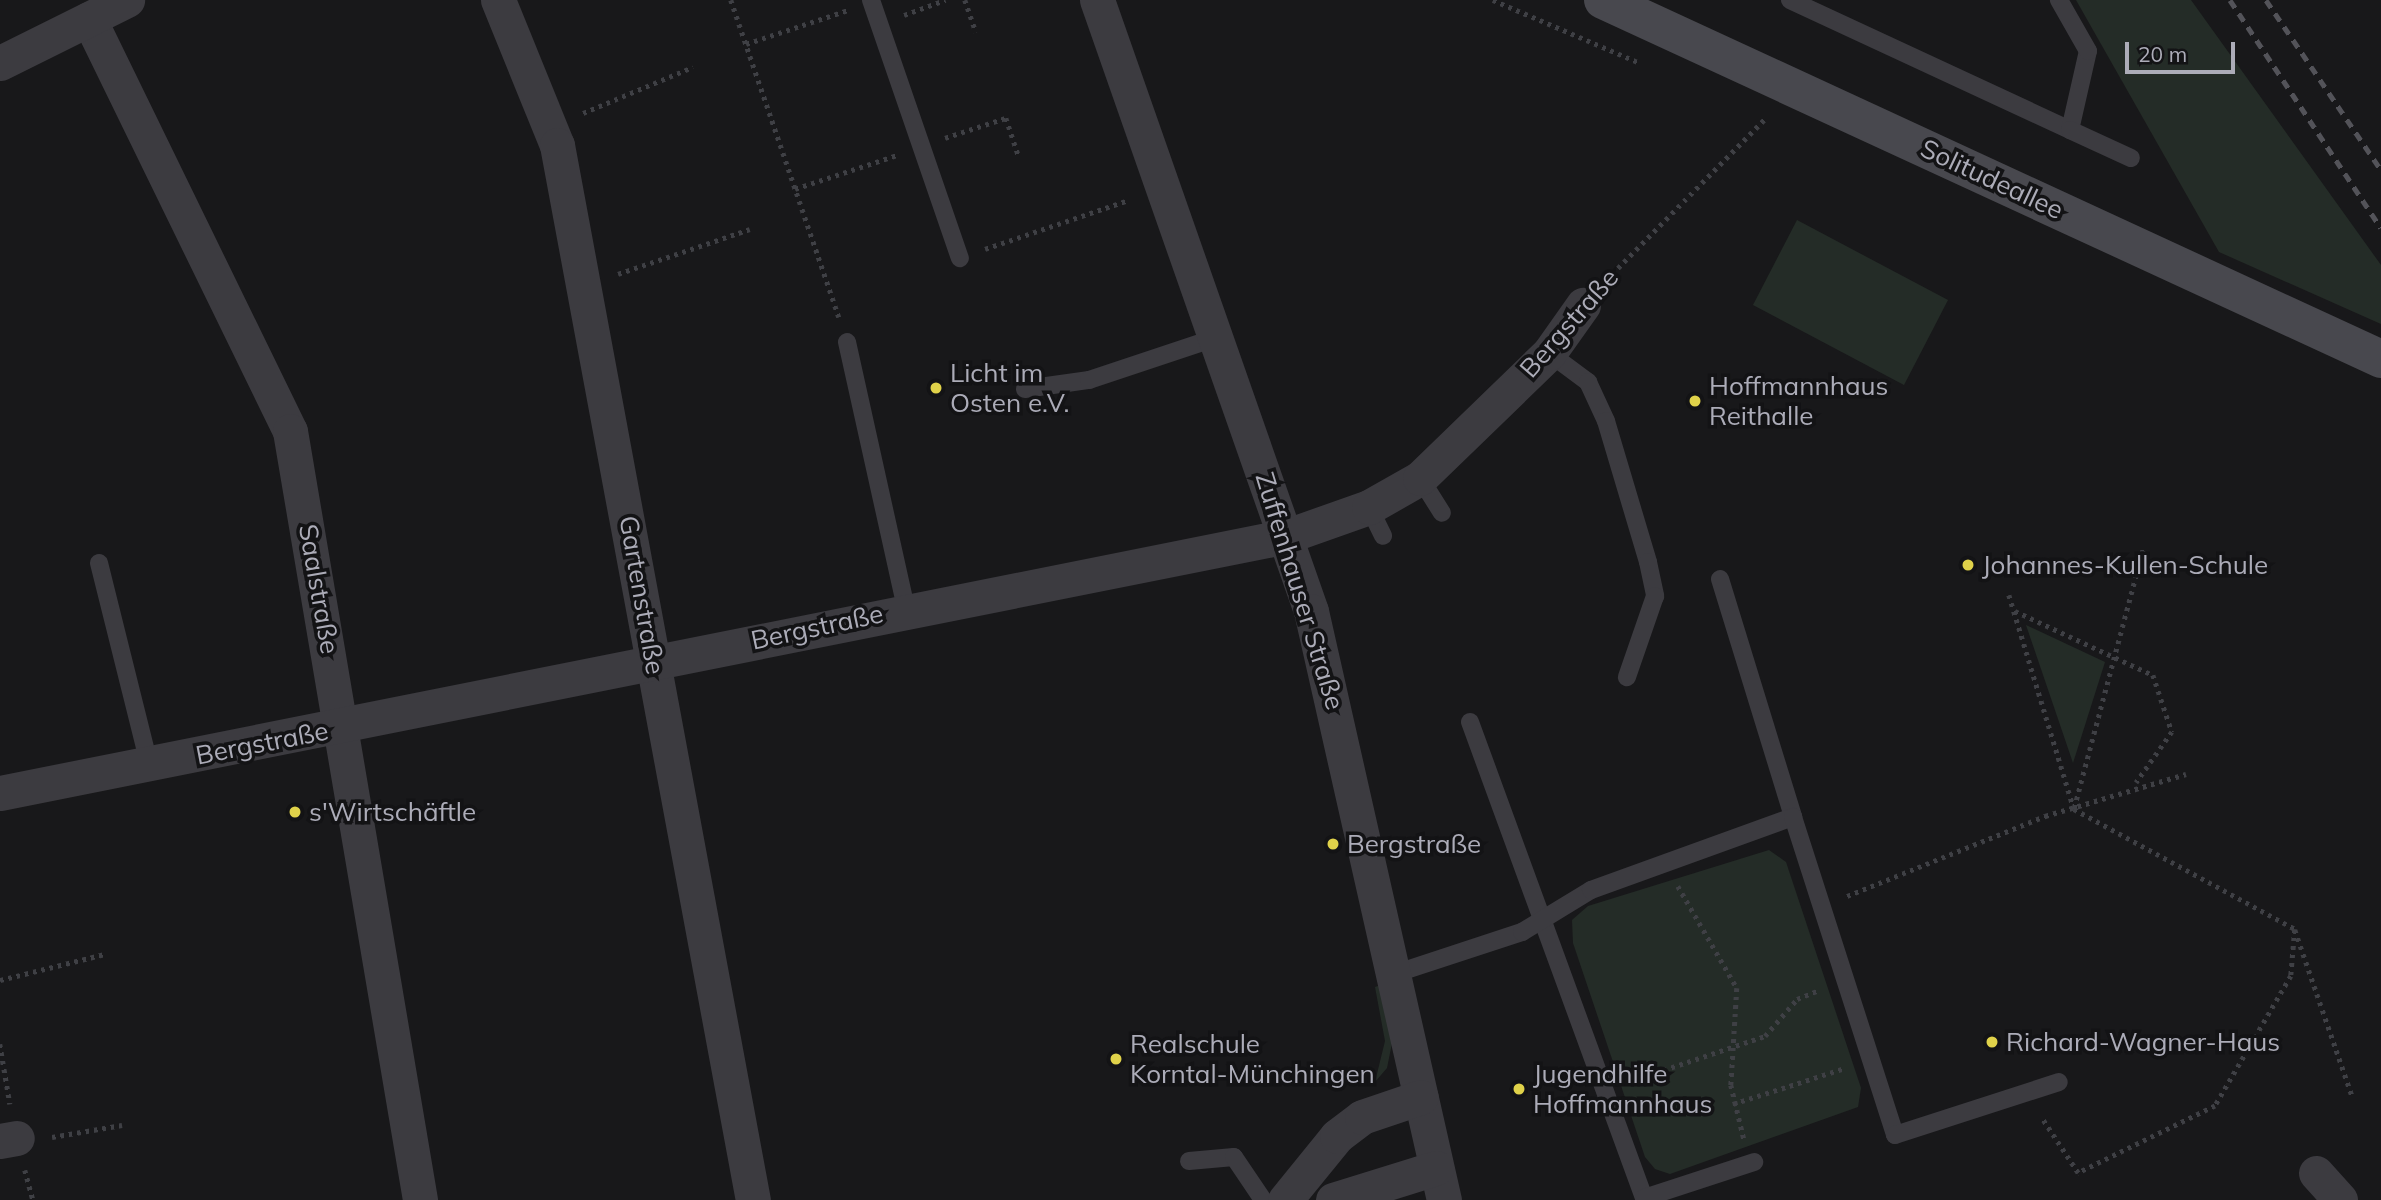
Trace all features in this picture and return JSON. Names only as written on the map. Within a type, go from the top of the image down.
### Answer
[{"type":"main road","name":"Solitudeallee","points":[[1603,0],[2381,359]]},
{"type":"street","points":[[0,63],[127,0]]},
{"type":"street","name":"Gartenstraße","points":[[498,0],[550,127],[584,286],[753,1200]]},
{"type":"street","name":"Zuffenhauser Straße","points":[[1097,0],[1287,536],[1340,725],[1440,1184]]},
{"type":"street","name":"Saalstraße","points":[[89,19],[290,430],[344,727],[420,1200]]},
{"type":"street","name":"Bergstraße","points":[[0,793],[344,727],[906,608],[1376,521],[1549,353],[1583,305]]},
{"type":"street","points":[[1285,1200],[1337,1136],[1362,1118],[1421,1097]]},
{"type":"street","points":[[2316,1173],[2340,1200]]},
{"type":"street","points":[[1333,1200],[1440,1184]]},
{"type":"lane","points":[[1790,0],[2131,158]]},
{"type":"lane","points":[[2059,0],[2088,51],[2070,130]]},
{"type":"lane","points":[[872,1],[960,258]]},
{"type":"lane","points":[[1025,390],[1089,380],[1218,337]]},
{"type":"lane","points":[[847,342],[906,608]]},
{"type":"lane","points":[[1549,353],[1588,382],[1648,562],[1655,596],[1627,677]]},
{"type":"lane","points":[[1420,478],[1441,513]]},
{"type":"lane","points":[[99,563],[149,764]]},
{"type":"lane","points":[[1720,579],[1842,981],[1895,1135],[2059,1082]]},
{"type":"lane","points":[[1470,722],[1539,924],[1563,963],[1607,1088],[1640,1199],[1751,1163]]},
{"type":"lane","points":[[1394,974],[1539,924],[1591,890],[1793,817]]},
{"type":"lane","points":[[1189,1161],[1234,1157],[1263,1200]]},
{"type":"path","points":[[731,0],[847,342]]},
{"type":"path","points":[[880,23],[945,0]]},
{"type":"path","points":[[965,0],[976,32]]},
{"type":"path","points":[[1493,0],[1655,69]]},
{"type":"path","points":[[746,44],[872,1]]},
{"type":"path","points":[[550,127],[693,67]]},
{"type":"path","name":"Bergstraße","points":[[1583,305],[1673,205],[1768,117],[1755,111]]},
{"type":"path","points":[[960,258],[1126,201]]},
{"type":"path","points":[[584,286],[750,229]]},
{"type":"path","points":[[2074,809],[2143,549]]},
{"type":"path","points":[[2009,595],[2074,809],[2295,929],[2353,1098]]},
{"type":"path","points":[[2014,610],[2153,675],[2172,732],[2136,784]]},
{"type":"path","points":[[1820,907],[2136,784],[2186,774]]},
{"type":"path","points":[[1672,862],[1679,893],[1737,988],[1733,1104],[1751,1163]]},
{"type":"path","points":[[2026,1093],[2078,1173],[2215,1105],[2291,976],[2295,929]]},
{"type":"path","points":[[0,980],[105,954]]},
{"type":"path","points":[[1607,1088],[1737,1047],[1776,1028],[1797,999],[1842,981]]},
{"type":"path","points":[[0,1044],[8,1140],[122,1125]]},
{"type":"path","points":[[1733,1104],[1869,1059]]},
{"type":"shaded area","points":[[2076,0],[2191,0],[2381,265],[2381,324],[2219,252]]},
{"type":"shaded area","points":[[1797,220],[1948,300],[1904,385],[1753,305]]},
{"type":"shaded area","points":[[2026,625],[2105,662],[2073,763]]},
{"type":"shaded area","points":[[1769,850],[1786,862],[1861,1088],[1858,1107],[1670,1174],[1655,1169],[1645,1157],[1573,943],[1572,920],[1588,906]]},
{"type":"shaded area","points":[[1381,985],[1393,1038],[1387,1068],[1375,1082],[1385,1041],[1375,987]]},
{"type":"railway","points":[[2230,0],[2381,228]]},
{"type":"railway","points":[[2266,0],[2381,170]]},
{"type":"place","name":"Licht im Osten e.V.","points":[[936,388]]},
{"type":"place","name":"Hoffmannhaus Reithalle","points":[[1695,401]]},
{"type":"place","name":"Johannes-Kullen-Schule","points":[[1968,565]]},
{"type":"place","name":"s'Wirtschäftle","points":[[295,812]]},
{"type":"place","name":"Bergstraße","points":[[1333,844]]},
{"type":"place","name":"Richard-Wagner-Haus","points":[[1992,1042]]},
{"type":"place","name":"Realschule Korntal-Münchingen","points":[[1116,1059]]},
{"type":"place","name":"Jugendhilfe Hoffmannhaus","points":[[1519,1089]]}]
